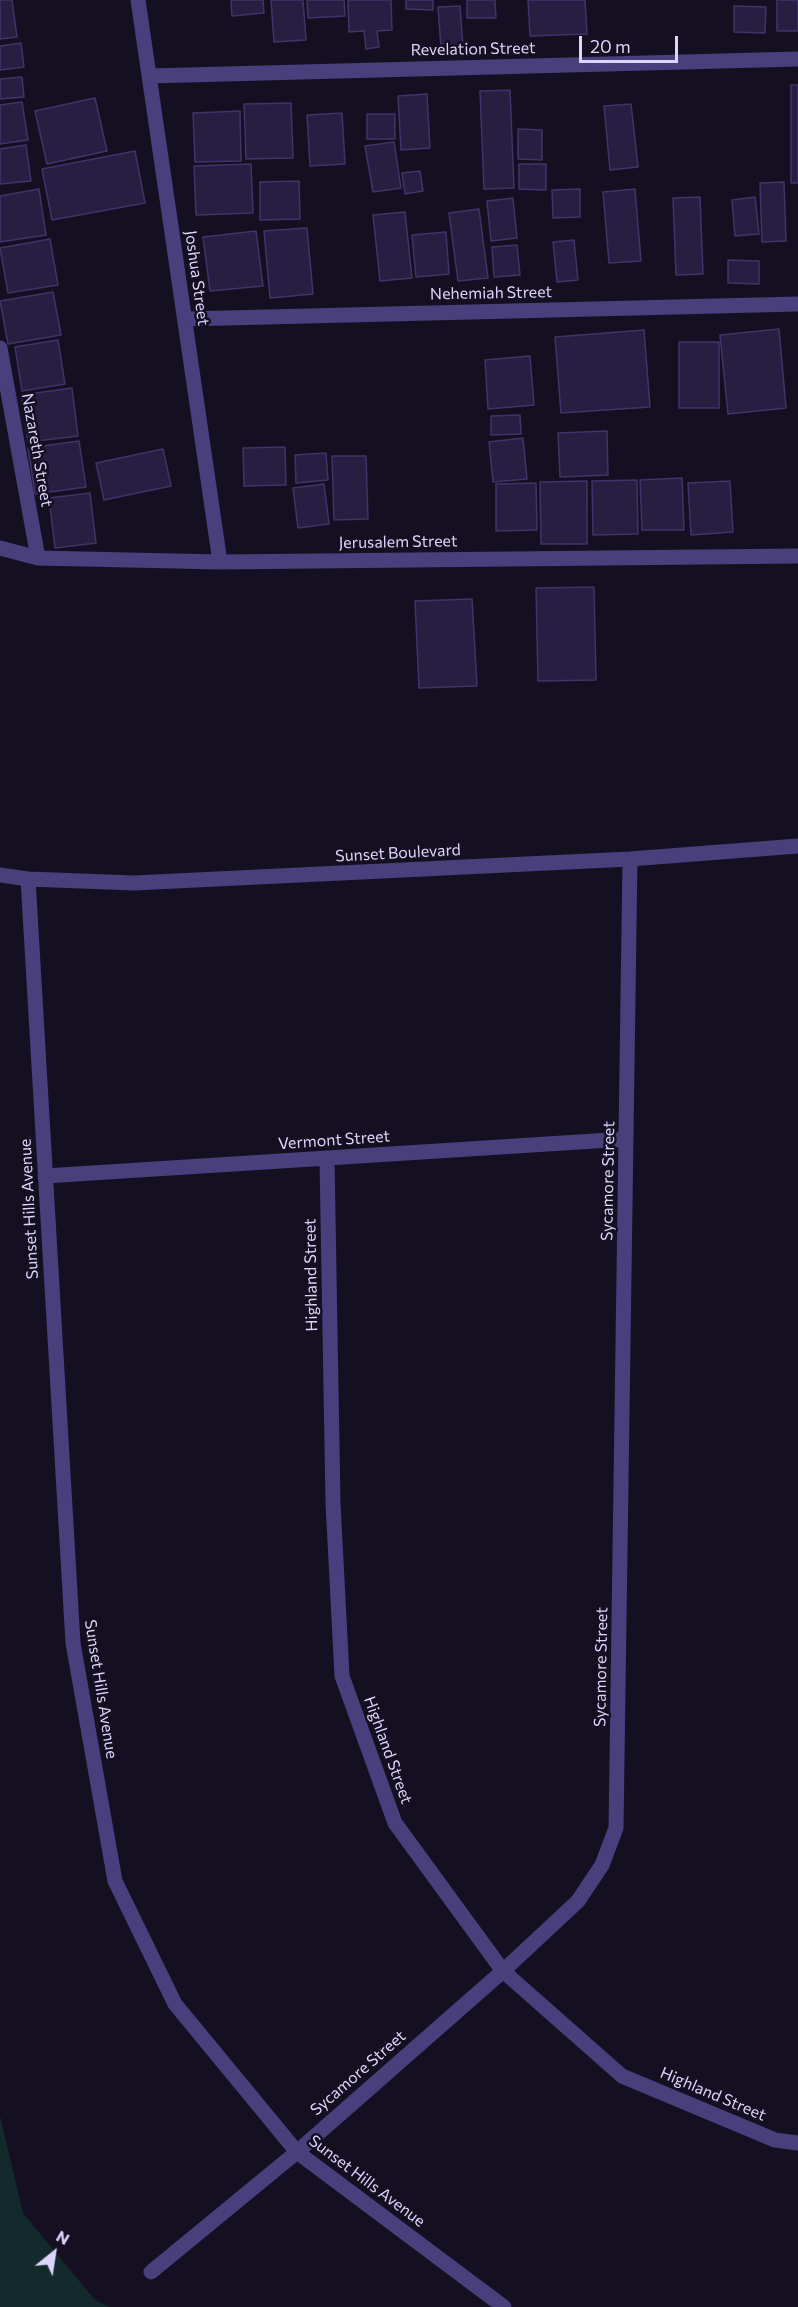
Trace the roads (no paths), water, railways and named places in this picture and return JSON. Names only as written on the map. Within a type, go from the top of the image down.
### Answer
[{"type":"street","name":"Joshua Street","points":[[138,0],[220,561]]},
{"type":"street","name":"Revelation Street","points":[[149,76],[798,59]]},
{"type":"street","name":"Nehemiah Street","points":[[185,319],[798,304]]},
{"type":"street","name":"Nazareth Street","points":[[0,348],[39,558]]},
{"type":"street","name":"Jerusalem Street","points":[[0,548],[39,558],[220,561],[798,556]]},
{"type":"street","name":"Sunset Boulevard","points":[[0,875],[28,879],[134,883],[630,859],[798,846]]},
{"type":"street","name":"Sycamore Street","points":[[150,2272],[297,2152],[578,1901],[602,1865],[616,1828],[630,859]]},
{"type":"street","name":"Sunset Hills Avenue","points":[[28,879],[73,1643],[115,1881],[175,2004],[297,2152],[504,2307]]},
{"type":"street","name":"Vermont Street","points":[[45,1176],[626,1140]]},
{"type":"street","name":"Highland Street","points":[[327,1159],[333,1503],[342,1676],[395,1823],[502,1971],[622,2076],[775,2140],[798,2143]]}]
